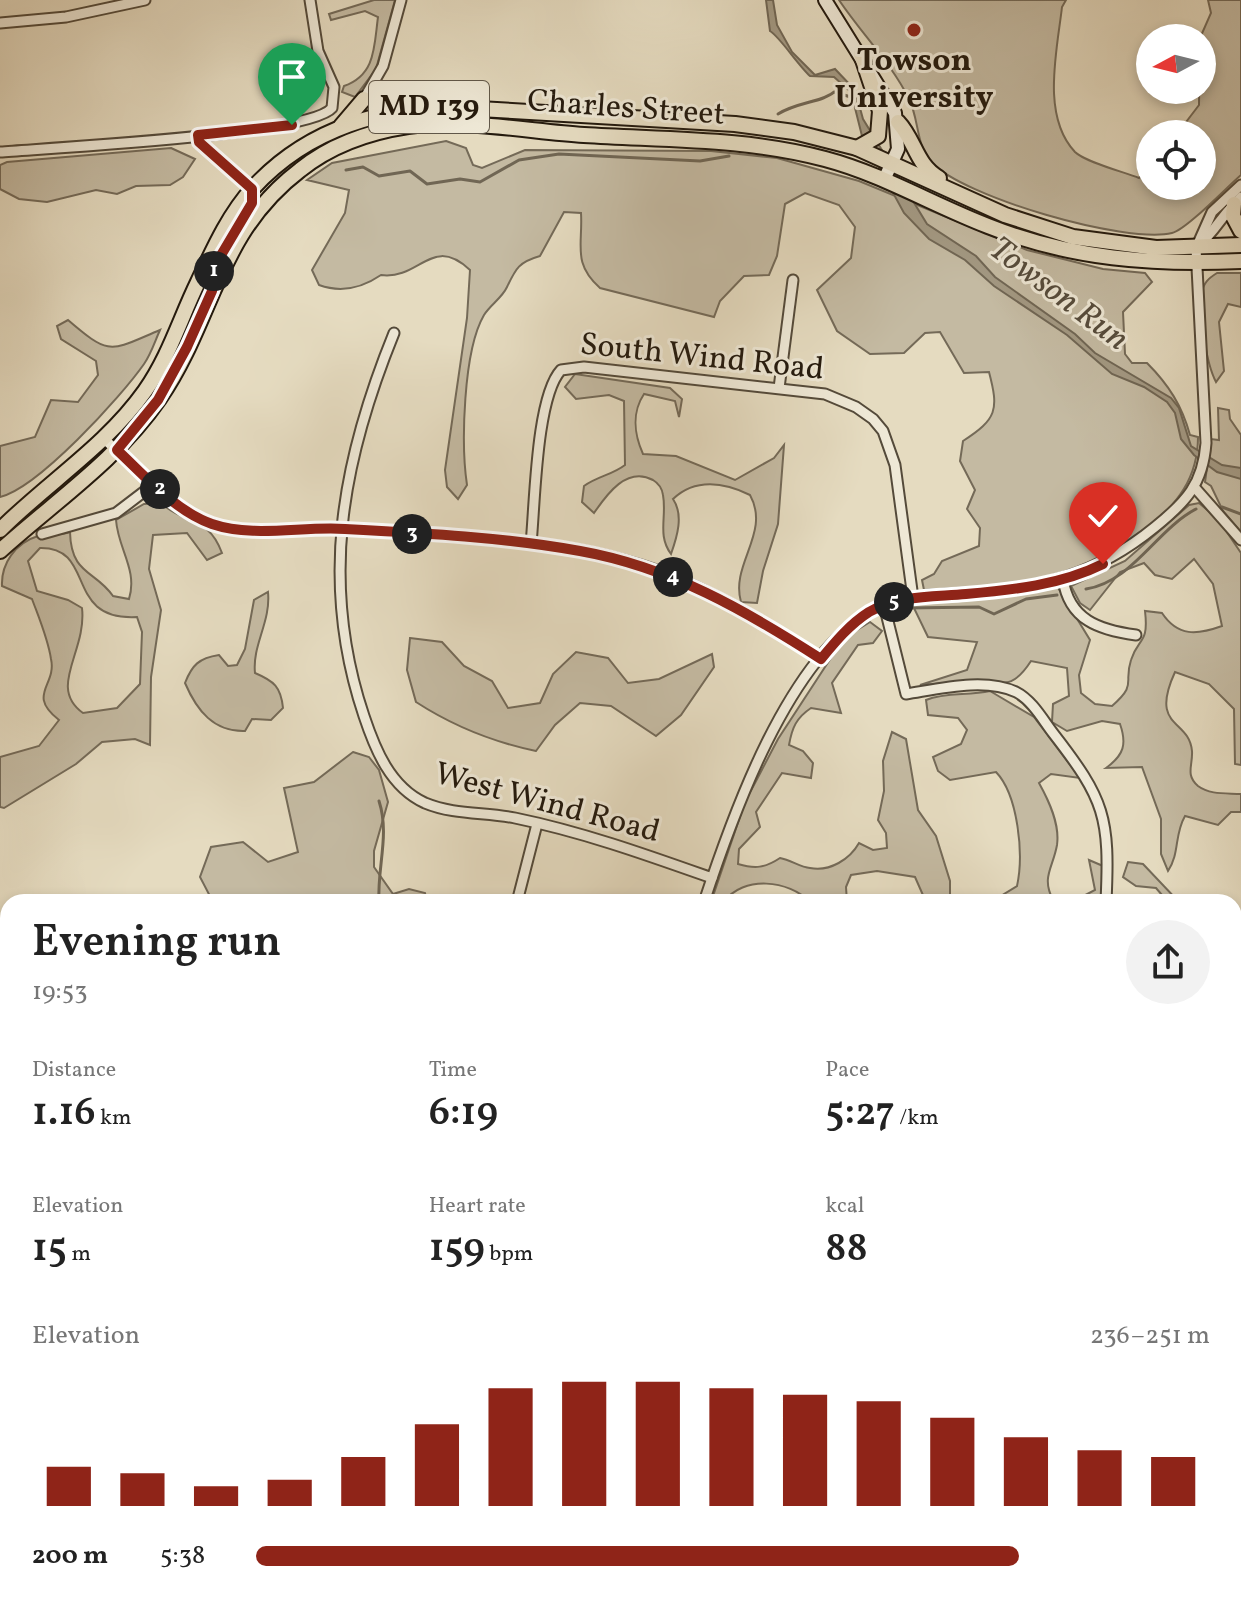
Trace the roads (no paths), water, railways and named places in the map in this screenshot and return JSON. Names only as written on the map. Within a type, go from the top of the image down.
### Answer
[{"type":"main road","points":[[825,0],[888,97],[898,122],[911,136],[924,167],[954,192]]},
{"type":"main road","points":[[857,148],[878,136],[881,122],[861,54]]},
{"type":"main road","points":[[364,99],[366,117]]},
{"type":"main road","points":[[339,128],[364,99]]},
{"type":"main road","name":"Charles Street","points":[[0,530],[127,414],[160,369],[220,235],[252,189],[299,150],[366,117],[412,109],[453,107],[735,124],[813,136],[857,148],[1027,223],[1073,237],[1241,261]]},
{"type":"main road","points":[[884,180],[898,149],[898,122]]},
{"type":"main road","name":"Charles Street","points":[[0,551],[117,450],[168,385],[239,235],[258,208],[300,169],[334,147],[391,129],[447,125],[776,148],[836,162],[1038,244],[1125,261],[1196,256],[1241,245]]},
{"type":"main road","points":[[212,291],[214,267],[252,203],[252,189],[264,187],[294,163],[334,147]]},
{"type":"main road","points":[[1237,201],[1233,216],[1241,231]]},
{"type":"street","points":[[0,23],[66,17],[145,0]]},
{"type":"street","points":[[0,152],[292,125],[328,113],[335,95],[318,51],[310,0]]},
{"type":"street","points":[[364,99],[383,66],[401,0]]},
{"type":"street","points":[[198,135],[199,142],[252,189]]},
{"type":"street","points":[[707,894],[755,764],[821,659],[852,626],[884,605],[913,598],[990,592],[1063,579],[1113,558],[1164,520],[1196,489],[1205,459],[1196,256],[1212,212],[1241,185]]},
{"type":"street","points":[[1196,256],[1222,214],[1237,201]]},
{"type":"street","points":[[779,388],[793,280]]},
{"type":"street","name":"West Wind Road","points":[[394,333],[360,425],[347,478],[339,586],[343,643],[373,744],[390,773],[424,802],[466,813],[512,817],[612,842],[712,878]]},
{"type":"street","name":"South Wind Road","points":[[531,544],[545,403],[561,370],[584,367],[779,388],[841,399],[873,419],[883,431],[900,487],[913,598]]},
{"type":"street","points":[[103,438],[194,516],[223,527],[342,529],[531,544],[607,557],[665,573],[747,612],[821,659]]},
{"type":"street","points":[[42,534],[116,513],[154,484]]},
{"type":"street","points":[[1196,489],[1241,540]]},
{"type":"street","points":[[1063,579],[1070,604],[1086,622],[1136,635]]},
{"type":"street","points":[[884,605],[906,694],[975,687],[1015,692],[1036,711],[1087,777],[1106,821],[1106,894]]},
{"type":"street","points":[[519,894],[537,824]]},
{"type":"street","points":[[323,1602],[332,1602]]},
{"type":"waterway","points":[[778,114],[834,92],[854,98]]},
{"type":"waterway","points":[[346,170],[363,167],[379,176],[410,171],[427,184],[460,179],[480,182],[519,160],[559,154],[700,161],[729,156]]},
{"type":"waterway","points":[[1222,507],[1241,514]]},
{"type":"waterway","points":[[1086,589],[1117,576],[1168,529],[1196,509]]},
{"type":"waterway","points":[[906,608],[979,607],[994,614],[1026,599],[1057,595]]},
{"type":"waterway","points":[[379,801],[383,826],[379,894]]},
{"type":"place","name":"Towson University","points":[[914,30]]},
{"type":"water label","name":"Towson Run","points":[[1058,295]]}]
